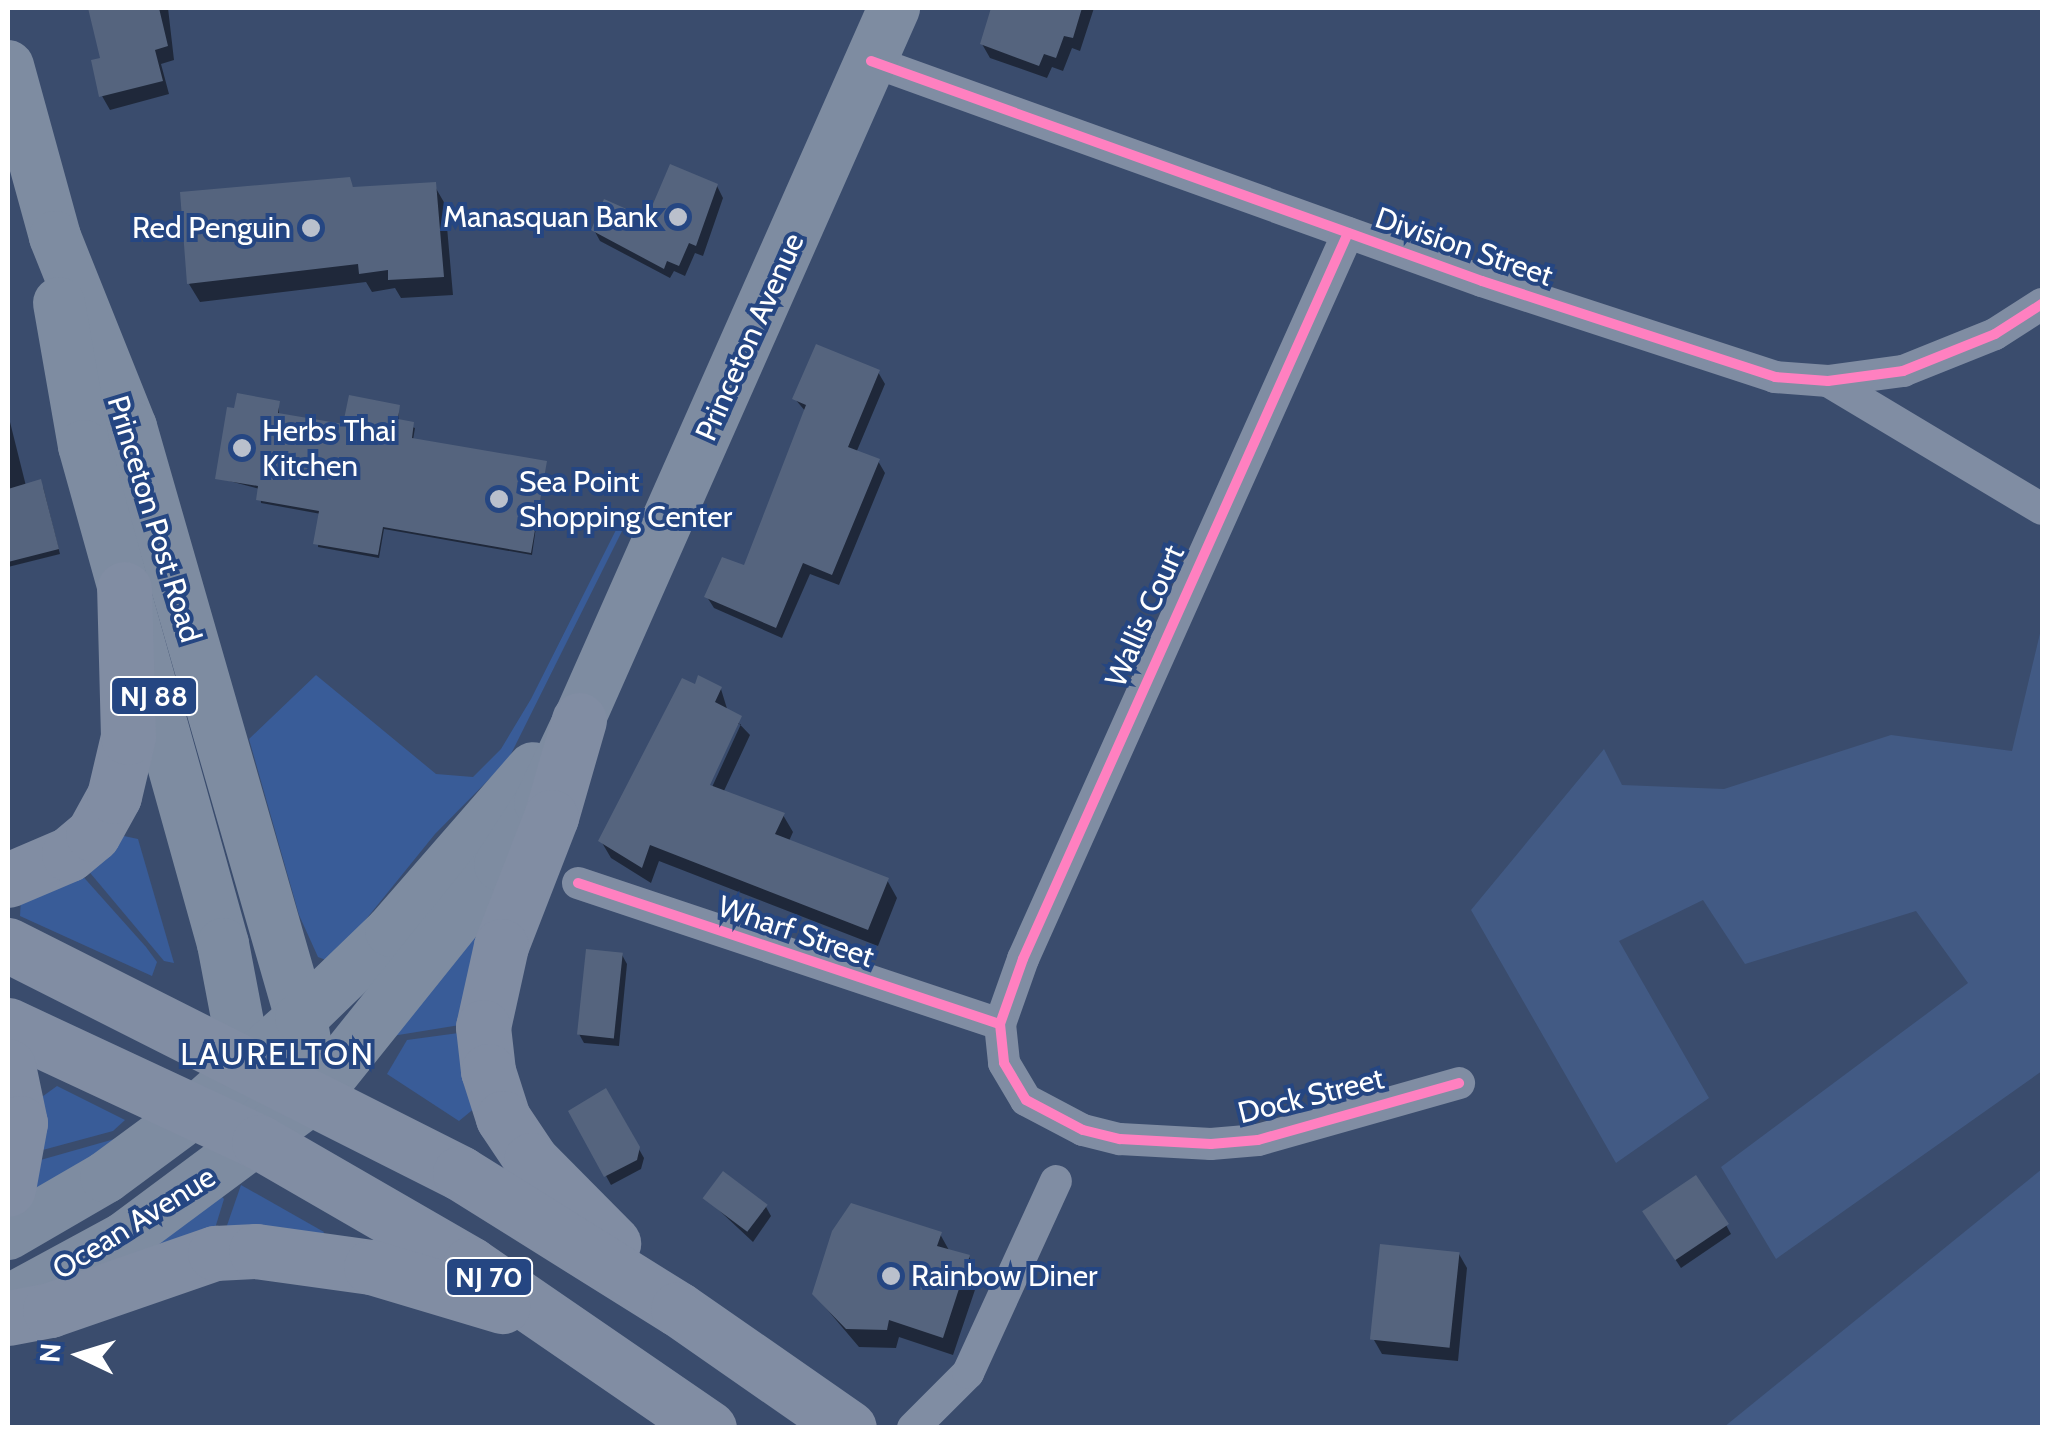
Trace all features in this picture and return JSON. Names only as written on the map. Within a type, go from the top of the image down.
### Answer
[{"type":"highway","points":[[8,880],[68,854],[93,834],[114,796],[128,737],[124,589]]},
{"type":"highway","points":[[580,720],[488,989],[488,1072],[504,1118],[530,1160],[678,1308]]},
{"type":"highway","name":"NJ 70","points":[[8,945],[460,1173],[678,1308],[849,1428]]},
{"type":"highway","name":"NJ 70","points":[[8,1025],[197,1110],[258,1142],[560,1324],[709,1428]]},
{"type":"highway","points":[[8,1066],[20,1123],[8,1189]]},
{"type":"highway","points":[[8,1318],[50,1310],[215,1253],[256,1251],[371,1267],[560,1324]]},
{"type":"main road","name":"Princeton Avenue","points":[[314,1096],[500,865],[540,803],[894,8]]},
{"type":"main road","name":"Princeton Post Road","points":[[8,66],[56,236],[131,428],[302,1018],[314,1096]]},
{"type":"main road","name":"Princeton Post Road","points":[[56,236],[61,330],[124,589],[223,944],[248,1063],[258,1142]]},
{"type":"main road","name":"Princeton Avenue","points":[[248,1063],[302,1018],[391,932],[580,720]]},
{"type":"main road","name":"Ocean Avenue","points":[[8,1234],[106,1177],[197,1110],[248,1063]]},
{"type":"main road","name":"Ocean Avenue","points":[[8,1301],[124,1238],[258,1142],[314,1096]]},
{"type":"street","name":"Division Street","points":[[871,62],[1348,233],[1775,378],[1828,381],[1902,371],[1995,334],[2042,304]]},
{"type":"street","name":"Wallis Court","points":[[1000,1024],[1216,516],[1348,233]]},
{"type":"street","name":"Division Street","points":[[1828,381],[2042,510]]},
{"type":"street","name":"Wharf Street","points":[[578,883],[1000,1024]]},
{"type":"street","name":"Dock Street","points":[[1000,1024],[1004,1063],[1026,1100],[1083,1130],[1120,1139],[1258,1140],[1458,1083]]},
{"type":"street","points":[[912,1428],[968,1372],[995,1321],[1019,1252],[1056,1181]]},
{"type":"shaded area","points":[[632,511],[508,760],[435,834],[350,939],[326,960],[318,957],[299,915],[249,739],[316,675],[436,774],[473,777],[501,749],[531,699],[621,520]]},
{"type":"shaded area","points":[[2042,625],[2042,1071],[1776,1259],[1721,1167],[1968,983],[1916,911],[1745,964],[1703,900],[1619,941],[1709,1098],[1616,1163],[1471,910],[1604,749],[1622,785],[1724,789],[1891,735],[2012,751]]},
{"type":"shaded area","points":[[119,835],[138,839],[174,963],[164,961],[86,868]]},
{"type":"shaded area","points":[[79,872],[157,962],[152,976],[20,916],[21,898]]},
{"type":"shaded area","points":[[483,921],[466,1024],[386,1037]]},
{"type":"shaded area","points":[[466,1032],[476,1107],[459,1121],[387,1074],[407,1040]]},
{"type":"shaded area","points":[[57,1086],[125,1120],[113,1131],[39,1151],[39,1099]]},
{"type":"shaded area","points":[[118,1138],[34,1209],[37,1161]]},
{"type":"shaded area","points":[[2042,1169],[2042,1427],[1724,1427]]},
{"type":"shaded area","points":[[241,1185],[324,1232],[319,1243],[223,1237]]},
{"type":"shaded area","points":[[214,1189],[224,1199],[212,1238],[150,1251]]},
{"type":"building","points":[[88,8],[159,8],[168,46],[155,50],[163,81],[99,97],[91,60],[100,58]]},
{"type":"building","points":[[991,8],[1082,8],[1073,38],[1064,36],[1056,58],[1044,54],[1039,66],[980,44]]},
{"type":"building","name":"Manasquan Bank","points":[[670,164],[718,184],[696,246],[689,243],[679,266],[667,261],[664,269],[591,230],[604,199],[647,218]]},
{"type":"building","name":"Red Penguin","points":[[350,177],[353,187],[436,182],[444,277],[388,280],[388,270],[359,274],[358,264],[187,284],[180,192]]},
{"type":"building","points":[[816,344],[880,370],[848,447],[880,459],[832,575],[803,563],[776,628],[704,597],[722,557],[744,565],[806,405],[792,399]]},
{"type":"building","points":[[237,393],[280,401],[278,413],[343,424],[349,395],[400,405],[398,419],[414,422],[412,438],[547,461],[531,553],[383,527],[378,555],[313,544],[319,511],[256,500],[258,486],[215,479],[227,407],[234,408]]},
{"type":"building","points":[[41,479],[59,549],[8,562],[8,489]]},
{"type":"building","points":[[698,675],[722,687],[715,702],[742,716],[710,785],[785,813],[775,834],[889,878],[868,930],[650,845],[642,868],[598,841],[682,678],[695,684]]},
{"type":"building","points":[[586,949],[623,953],[614,1038],[577,1035]]},
{"type":"building","points":[[606,1088],[640,1147],[637,1160],[604,1177],[568,1111]]},
{"type":"building","points":[[723,1171],[768,1205],[747,1232],[703,1198]]},
{"type":"building","points":[[1696,1175],[1729,1224],[1675,1260],[1642,1211]]},
{"type":"building","name":"Rainbow Diner","points":[[851,1203],[942,1232],[937,1246],[970,1255],[943,1338],[889,1320],[887,1330],[846,1329],[812,1294],[832,1231]]},
{"type":"building","points":[[1380,1244],[1460,1252],[1450,1348],[1370,1339]]},
{"type":"cycle path","points":[[871,61],[1482,281],[1775,377],[1828,381],[1903,371],[1995,334],[2042,304]]},
{"type":"cycle path","points":[[1348,233],[1023,959],[1000,1024],[1004,1063],[1026,1100],[1083,1130],[1120,1139],[1211,1144],[1258,1140],[1459,1083]]},
{"type":"cycle path","points":[[578,883],[1000,1024]]},
{"type":"place","name":"Manasquan Bank","points":[[678,217]]},
{"type":"place","name":"Red Penguin","points":[[311,228]]},
{"type":"place","name":"Herbs Thai Kitchen","points":[[242,448]]},
{"type":"place","name":"Sea Point Shopping Center","points":[[499,499]]},
{"type":"place","name":"Rainbow Diner","points":[[891,1276]]},
{"type":"district","name":"LAURELTON","points":[[278,1054]]}]
